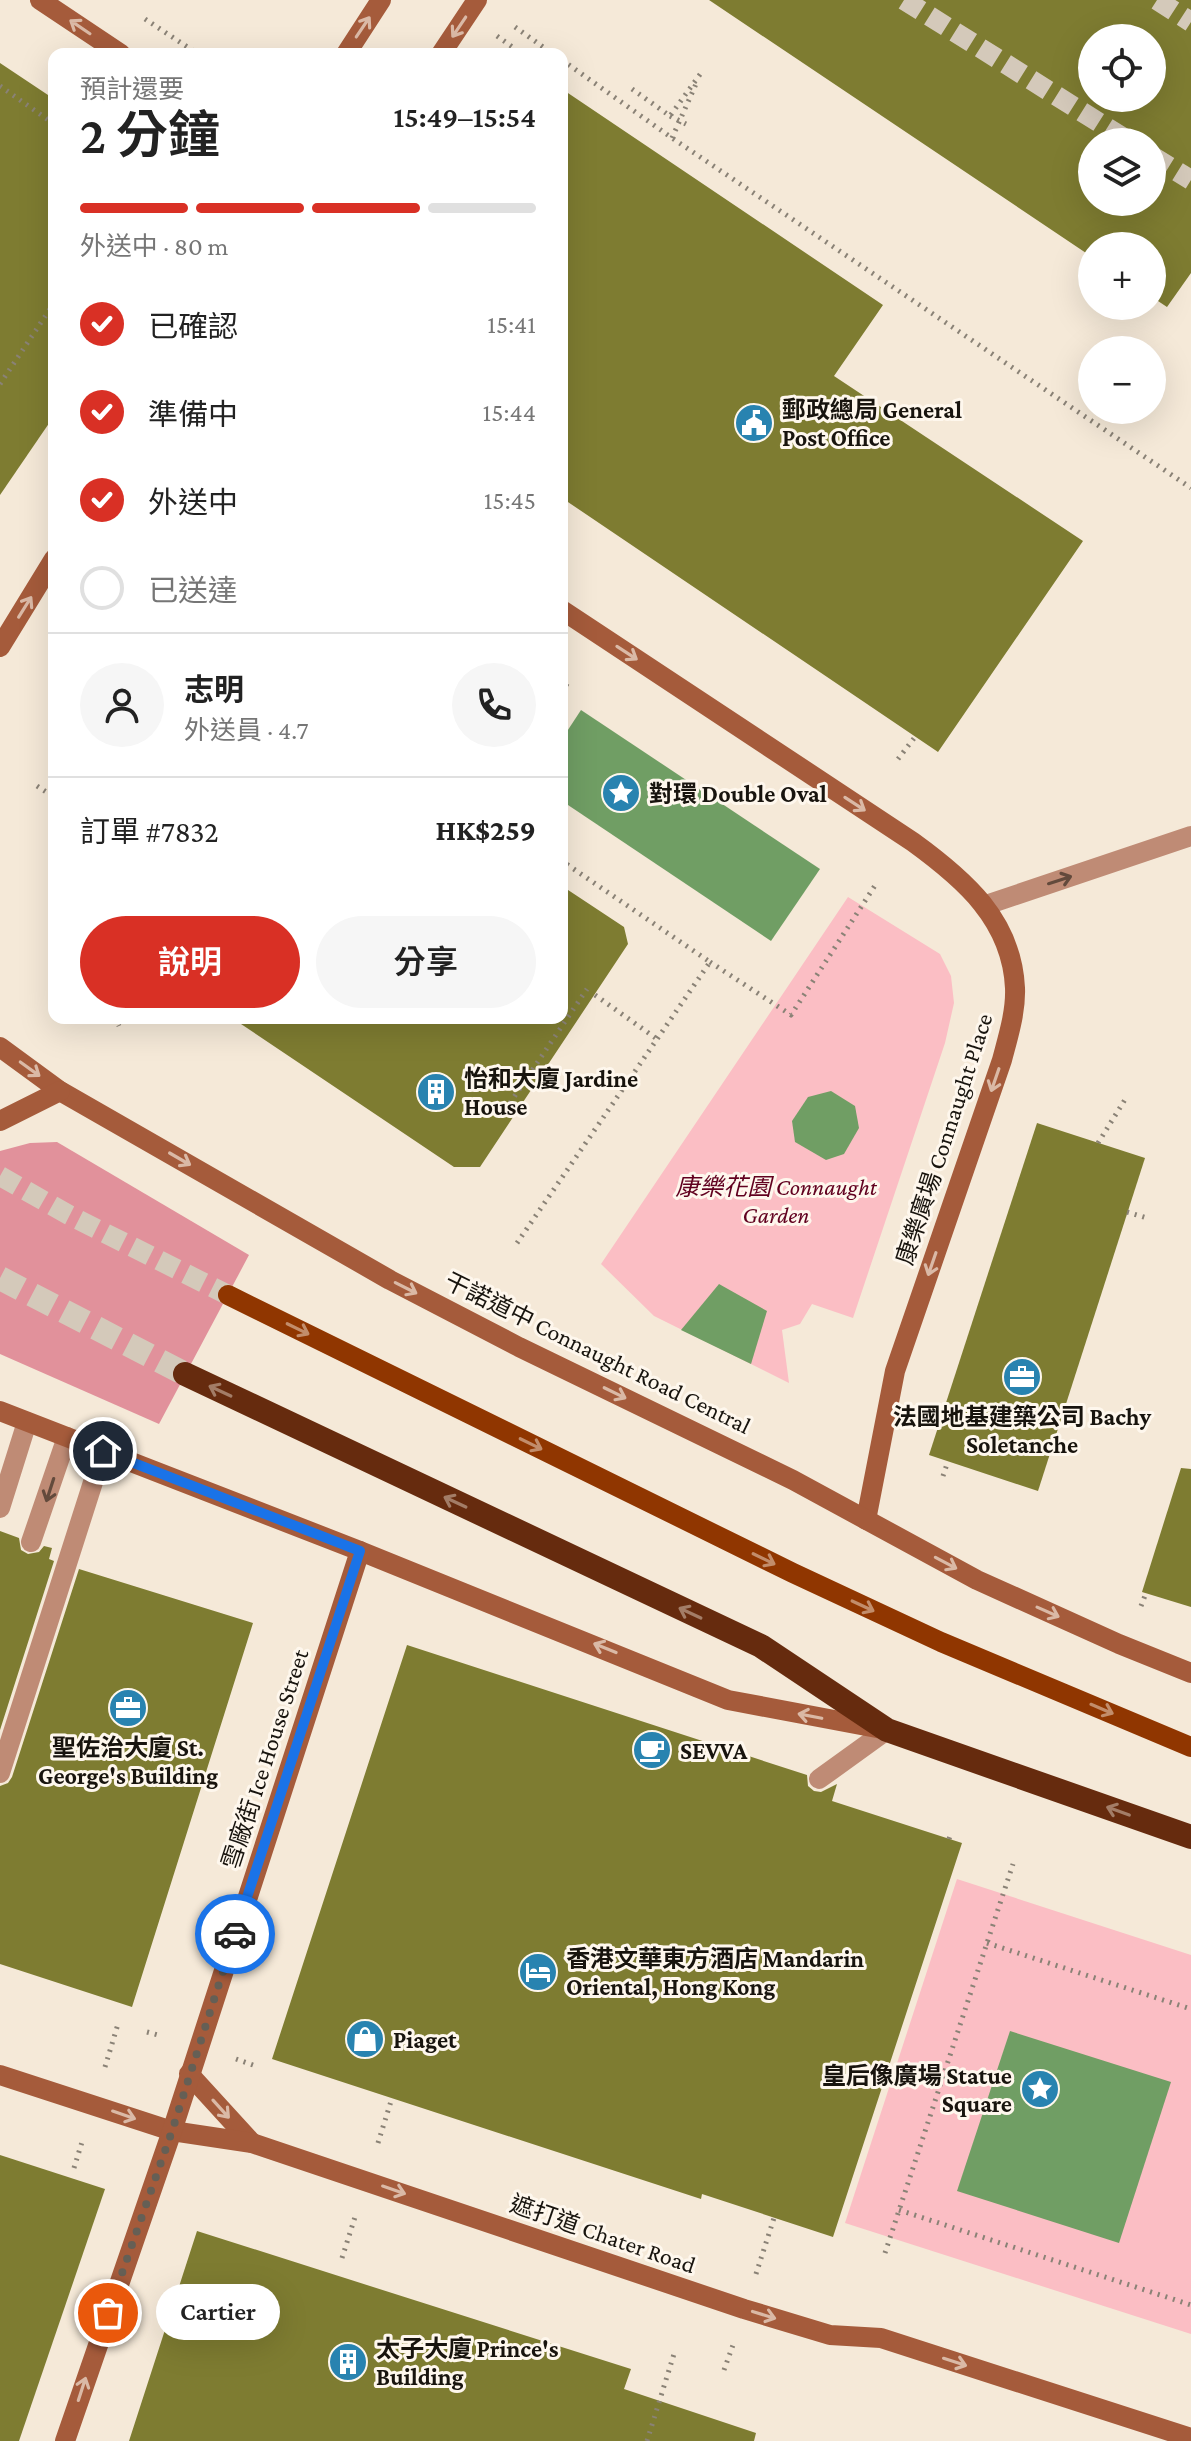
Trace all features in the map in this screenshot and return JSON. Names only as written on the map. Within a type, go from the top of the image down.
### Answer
[{"type":"highway","points":[[185,1374],[761,1646],[887,1730],[1191,1837]]},
{"type":"main road","points":[[40,0],[112,48]]},
{"type":"main road","points":[[350,48],[381,0]]},
{"type":"main road","points":[[445,48],[477,0]]},
{"type":"main road","points":[[0,647],[48,569]]},
{"type":"main road","name":"康樂廣場 Connaught Place","points":[[568,614],[913,842],[967,883],[986,905],[1001,931],[1011,959],[1015,988],[1002,1060],[895,1371],[866,1520]]},
{"type":"main road","name":"干諾道中 Connaught Road Central","points":[[0,1047],[60,1091],[390,1280],[519,1347],[793,1480],[977,1580],[1191,1673]]},
{"type":"main road","points":[[0,1121],[60,1091]]},
{"type":"main road","points":[[228,1295],[793,1573],[941,1642],[1191,1747]]},
{"type":"main road","points":[[0,1411],[360,1551],[728,1700],[887,1730]]},
{"type":"main road","name":"雪廠街 Ice House Street","points":[[65,2441],[124,2262],[172,2131],[360,1551]]},
{"type":"main road","points":[[189,2074],[252,2143]]},
{"type":"main road","name":"遮打道 Chater Road","points":[[0,2075],[172,2131],[252,2143],[744,2309],[830,2335],[881,2338],[1191,2438]]},
{"type":"street","points":[[986,905],[1191,836]]},
{"type":"street","points":[[0,1508],[27,1422]]},
{"type":"street","points":[[31,1542],[67,1437]]},
{"type":"street","points":[[0,1773],[103,1451]]},
{"type":"street","points":[[819,1779],[887,1730]]},
{"type":"path","points":[[141,15],[189,48]]},
{"type":"path","points":[[515,27],[545,48]]},
{"type":"path","points":[[568,64],[672,138],[1191,488]]},
{"type":"path","points":[[670,116],[701,73],[672,138]]},
{"type":"path","points":[[0,86],[48,120]]},
{"type":"path","points":[[632,89],[686,124]]},
{"type":"path","points":[[0,384],[48,312]]},
{"type":"path","points":[[898,759],[915,737]]},
{"type":"path","points":[[37,786],[48,793]]},
{"type":"path","points":[[568,865],[791,1015],[876,884]]},
{"type":"path","points":[[517,1243],[710,962]]},
{"type":"path","points":[[568,1017],[587,989]]},
{"type":"path","points":[[595,995],[657,1039]]},
{"type":"path","points":[[510,1103],[563,1024]]},
{"type":"path","points":[[1098,1143],[1126,1098]]},
{"type":"path","points":[[1127,1212],[1147,1218]]},
{"type":"path","points":[[943,1476],[948,1461]]},
{"type":"path","points":[[1141,1606],[1146,1593]]},
{"type":"path","points":[[885,2253],[1013,1864]]},
{"type":"path","points":[[987,1943],[1191,2009]]},
{"type":"path","points":[[899,2210],[1191,2305]]},
{"type":"path","points":[[767,2242],[774,2218]]},
{"type":"path","points":[[647,2441],[674,2354]]},
{"type":"green space","name":"康樂花園 Connaught Garden","points":[[848,897],[940,954],[951,976],[954,1003],[945,1043],[853,1318],[812,1304],[800,1324],[782,1330],[789,1383],[654,1316],[601,1264]]},
{"type":"green space","name":"皇后像廣場 Statue Square","points":[[957,1879],[1191,1955],[1191,2334],[845,2223]]},
{"type":"shaded area","points":[[581,710],[820,869],[771,941],[568,805],[568,730]]},
{"type":"shaded area","points":[[831,1091],[855,1106],[859,1128],[844,1154],[826,1160],[795,1142],[792,1121],[808,1097]]},
{"type":"shaded area","points":[[57,1142],[249,1255],[159,1424],[0,1354],[0,1151],[30,1143]]},
{"type":"shaded area","points":[[719,1284],[767,1311],[751,1364],[681,1330]]},
{"type":"shaded area","points":[[1010,2031],[1171,2082],[1119,2243],[957,2191]]},
{"type":"building","points":[[709,0],[1191,0],[1191,273],[1167,307],[1166,232],[1078,232],[1078,248]]},
{"type":"building","points":[[0,63],[48,95],[48,425],[0,495]]},
{"type":"building","name":"郵政總局 General Post Office","points":[[568,93],[883,305],[834,376],[1083,541],[938,752],[568,502]]},
{"type":"building","name":"怡和大廈 Jardine House","points":[[568,890],[624,927],[628,944],[480,1167],[454,1167],[241,1024],[568,1024]]},
{"type":"building","points":[[1037,1123],[1145,1158],[1038,1491],[929,1455]]},
{"type":"building","points":[[1181,1468],[1191,1469],[1191,1607],[1142,1592]]},
{"type":"building","points":[[0,1531],[19,1538],[21,1550],[28,1554],[39,1552],[44,1546],[52,1548],[49,1559],[54,1561],[0,1730]]},
{"type":"building","name":"聖佐治大廈 St. George's Building","points":[[79,1569],[253,1623],[132,2007],[0,1964],[0,1786],[12,1777]]},
{"type":"building","name":"香港文華東方酒店 Mandarin Oriental, Hong Kong","points":[[407,1645],[807,1775],[808,1786],[814,1791],[821,1792],[837,1784],[832,1801],[962,1843],[833,2237],[702,2194],[701,2199],[272,2059]]},
{"type":"building","points":[[0,2155],[105,2189],[19,2441],[0,2441]]},
{"type":"building","points":[[197,2231],[631,2369],[624,2389],[756,2433],[754,2441],[129,2441]]},
{"type":"tunnel","points":[[904,0],[1108,128]]},
{"type":"tunnel","points":[[1157,0],[1191,22]]},
{"type":"tunnel","points":[[1166,165],[1191,180]]},
{"type":"tunnel","points":[[0,1176],[69,1215],[228,1295]]},
{"type":"tunnel","points":[[0,1278],[185,1374]]},
{"type":"way so far","points":[[108,2313],[172,2131],[235,1934]]},
{"type":"place","name":"郵政總局 General Post Office","points":[[754,423]]},
{"type":"place","name":"對環 Double Oval","points":[[621,793]]},
{"type":"place","name":"怡和大廈 Jardine House","points":[[436,1092]]},
{"type":"place","name":"法國地基建築公司 Bachy Soletanche","points":[[1022,1377]]},
{"type":"place","name":"聖佐治大廈 St. George's Building","points":[[128,1708]]},
{"type":"place","name":"SEVVA","points":[[652,1750]]},
{"type":"place","name":"香港文華東方酒店 Mandarin Oriental, Hong Kong","points":[[538,1972]]},
{"type":"place","name":"Piaget","points":[[365,2039]]},
{"type":"place","name":"皇后像廣場 Statue Square","points":[[1040,2089]]},
{"type":"place","name":"Cartier","points":[[108,2313]]},
{"type":"place","name":"太子大廈 Prince's Building","points":[[348,2362]]},
{"type":"route","points":[[103,1451],[360,1551],[235,1934]]}]
